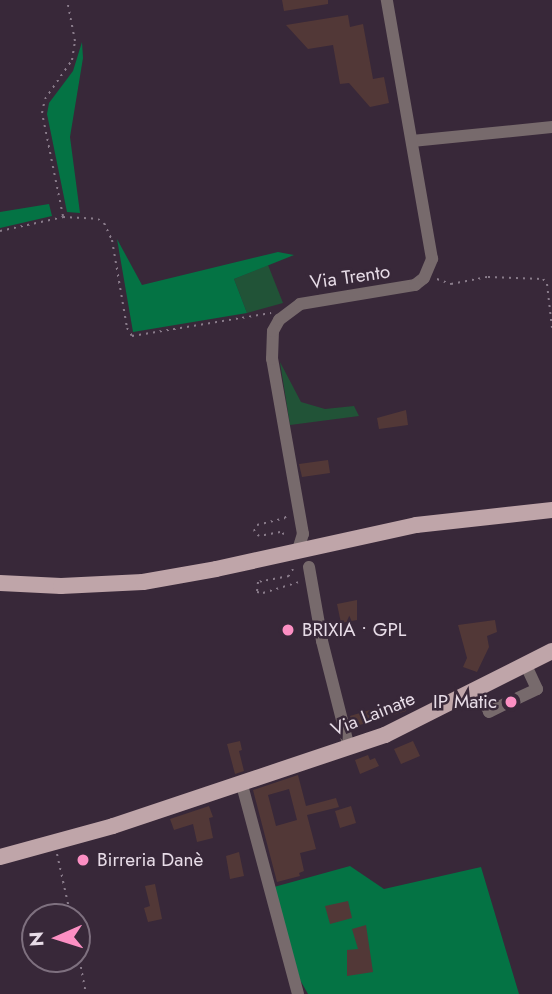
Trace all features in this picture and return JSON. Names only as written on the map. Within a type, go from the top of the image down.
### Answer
[{"type":"main road","points":[[0,583],[61,586],[143,582],[216,569],[305,543],[462,518],[552,510]]},
{"type":"main road","name":"Via Lainate","points":[[0,857],[55,843],[242,785],[348,748],[420,719],[552,651]]},
{"type":"street","points":[[387,0],[432,252],[428,272]]},
{"type":"street","points":[[412,141],[552,127]]},
{"type":"street","name":"Via Trento","points":[[287,312],[316,300],[406,288],[420,282],[428,272]]},
{"type":"street","points":[[287,312],[273,331],[271,352],[305,543]]},
{"type":"street","points":[[310,573],[322,641],[348,748]]},
{"type":"street","points":[[519,698],[537,689],[526,665]]},
{"type":"street","points":[[478,690],[489,712],[505,704]]},
{"type":"street","points":[[242,785],[298,994]]},
{"type":"path","points":[[63,217],[42,113],[45,99],[72,60],[75,41],[66,0]]},
{"type":"path","points":[[0,231],[63,217],[98,219],[109,231],[127,328],[132,336],[287,312]]},
{"type":"path","points":[[428,272],[442,282],[451,284],[488,278],[543,279],[547,284],[552,328]]},
{"type":"path","points":[[284,534],[280,532],[259,536],[254,531],[257,524],[285,518],[288,511]]},
{"type":"path","points":[[293,569],[289,576],[258,582],[257,592],[296,586],[310,573]]},
{"type":"path","points":[[55,843],[68,903]]},
{"type":"path","points":[[82,973],[86,994]]},
{"type":"green space","points":[[82,42],[83,58],[70,137],[80,213],[67,212],[47,114],[49,103],[73,71]]},
{"type":"green space","points":[[49,204],[52,216],[0,228],[0,212]]},
{"type":"green space","points":[[117,239],[142,285],[278,252],[294,255],[234,279],[247,313],[133,332]]},
{"type":"green space","points":[[268,265],[283,303],[247,313],[234,279]]},
{"type":"green space","points":[[280,362],[301,402],[325,409],[354,406],[359,416],[290,425]]},
{"type":"green space","points":[[350,866],[384,889],[481,867],[519,994],[308,994],[300,980],[274,887]]},
{"type":"building","points":[[282,0],[328,0],[328,4],[284,11]]},
{"type":"building","points":[[348,15],[350,27],[363,24],[373,79],[384,77],[389,103],[370,107],[349,83],[340,84],[333,45],[308,49],[286,25]]},
{"type":"building","points":[[406,410],[408,425],[379,429],[377,418]]},
{"type":"building","points":[[328,460],[330,473],[302,477],[299,464]]},
{"type":"building","points":[[357,600],[357,620],[341,623],[337,604]]},
{"type":"building","points":[[495,620],[497,632],[487,636],[489,647],[477,672],[463,667],[467,658],[458,625]]},
{"type":"building","points":[[403,700],[406,711],[353,727],[350,716]]},
{"type":"building","points":[[240,741],[242,750],[239,751],[244,771],[235,774],[227,744]]},
{"type":"building","points":[[413,741],[420,756],[401,764],[394,749]]},
{"type":"building","points":[[368,755],[370,760],[375,758],[379,766],[360,774],[355,760]]},
{"type":"building","points":[[298,775],[306,806],[336,798],[339,807],[307,815],[316,849],[300,853],[304,871],[299,873],[300,876],[277,882],[253,790]],"holes":[[[289,789],[297,820],[276,826],[268,795]]]},
{"type":"building","points":[[209,806],[213,817],[209,818],[213,838],[197,842],[193,824],[174,830],[170,819]]},
{"type":"building","points":[[351,806],[356,823],[340,828],[335,811]]},
{"type":"building","points":[[239,852],[244,876],[230,879],[226,856]]},
{"type":"building","points":[[155,884],[162,919],[148,922],[144,908],[150,906],[145,886]]},
{"type":"building","points":[[348,901],[352,918],[330,924],[325,906]]},
{"type":"building","points":[[366,925],[373,972],[347,976],[347,950],[358,949],[352,929]]},
{"type":"place","name":"BRIXIA • GPL","points":[[288,630]]},
{"type":"place","name":"IP Matic","points":[[511,702]]},
{"type":"place","name":"Birreria Danè","points":[[83,860]]}]
